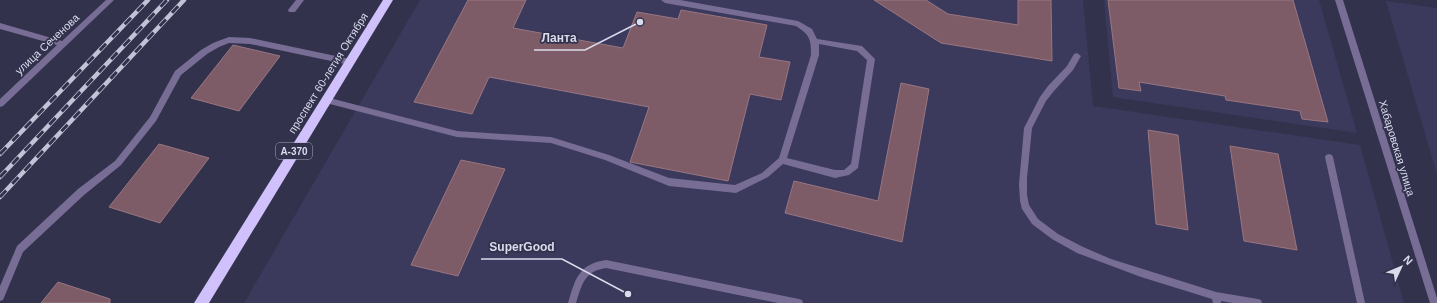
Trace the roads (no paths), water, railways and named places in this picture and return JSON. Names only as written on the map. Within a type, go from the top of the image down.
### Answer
[{"type":"highway","name":"проспект 60-летия Октября","points":[[201,303],[388,0]]},
{"type":"street","name":"улица Сеченова","points":[[0,104],[110,0]]},
{"type":"street","points":[[292,10],[300,0]]},
{"type":"street","points":[[326,100],[457,134],[551,140],[606,157],[669,182],[736,189],[765,176],[782,160],[814,61],[815,41],[809,31],[798,24],[665,0]]},
{"type":"street","name":"Хабаровская улица","points":[[1339,0],[1434,303]]},
{"type":"street","points":[[0,26],[63,44]]},
{"type":"street","points":[[0,297],[20,249],[81,192],[118,163],[153,119],[178,73],[204,52],[229,40],[250,41],[350,62]]},
{"type":"street","points":[[782,160],[835,174],[846,173],[855,166],[871,59],[859,48],[815,41]]},
{"type":"street","points":[[1077,56],[1073,66],[1065,76],[1055,84],[1046,96],[1028,129],[1024,171],[1025,207],[1034,221],[1051,234],[1077,249],[1104,261],[1217,299],[1258,303]]},
{"type":"street","points":[[1329,157],[1361,303]]},
{"type":"street","points":[[572,303],[579,282],[586,271],[595,265],[606,264],[799,303]]},
{"type":"railway","points":[[0,154],[148,0]]},
{"type":"railway","points":[[0,177],[167,0]]},
{"type":"railway","points":[[0,197],[184,0]]},
{"type":"place","name":"Ланта","points":[[640,22]]},
{"type":"place","name":"SuperGood","points":[[628,294]]}]
